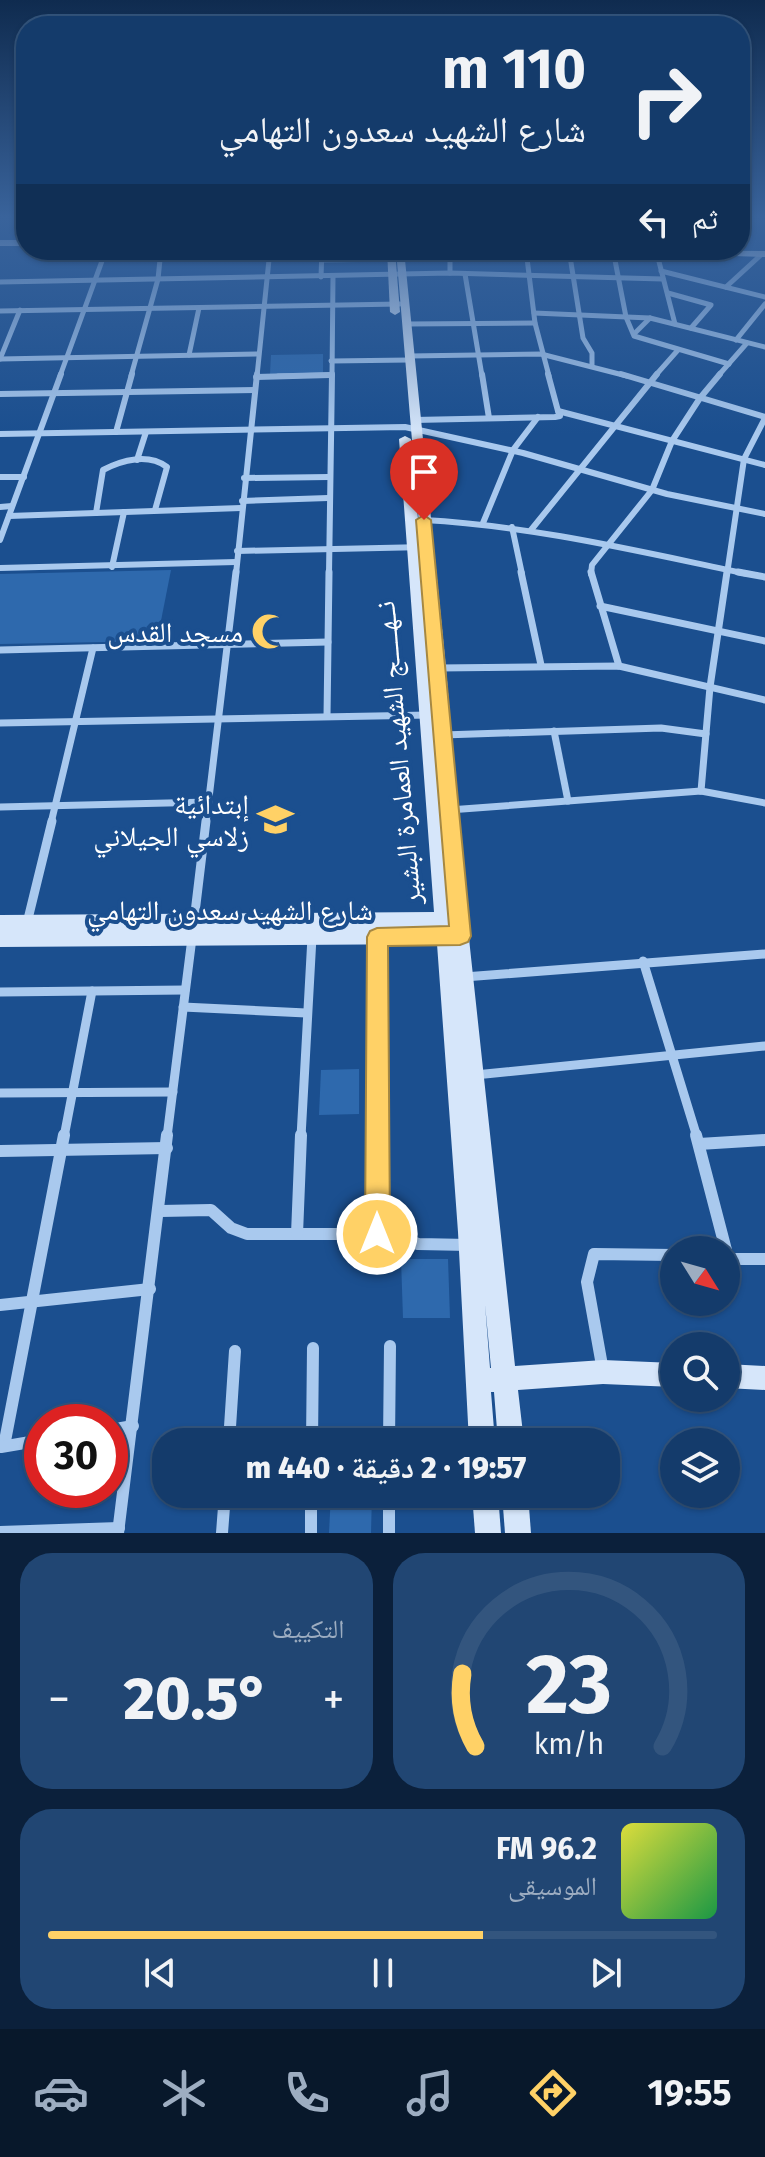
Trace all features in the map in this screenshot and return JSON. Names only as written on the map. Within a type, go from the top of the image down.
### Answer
[{"type":"main road","name":"نــهـــــج الشهيد العمامرة البشير","points":[[398,291],[452,928],[464,977],[510,1428]]},
{"type":"main road","points":[[400,304],[407,324],[406,359]]},
{"type":"main road","name":"نــهـــــج الشهيد العمامرة البشير","points":[[420,548],[439,668],[434,714],[443,735],[448,810],[481,1428]]},
{"type":"main road","name":"شارع الشهيد سعدون التهامي","points":[[0,923],[194,929],[312,937],[377,937],[452,928]]},
{"type":"main road","name":"شارع الشهيد سعدون التهامي","points":[[0,939],[194,929],[452,928]]},
{"type":"main road","points":[[479,1381],[603,1372],[660,1374]]},
{"type":"main road","points":[[740,1377],[765,1378]]},
{"type":"main road","points":[[486,1508],[488,1533]]},
{"type":"main road","points":[[516,1508],[518,1533]]},
{"type":"street","points":[[0,540],[91,291]]},
{"type":"street","points":[[116,432],[155,291]]},
{"type":"street","points":[[0,1532],[119,1530],[161,1211],[266,291]]},
{"type":"street","points":[[327,716],[333,291]]},
{"type":"street","points":[[468,291],[489,418]]},
{"type":"street","points":[[0,434],[411,426],[489,418],[558,417],[541,354],[530,291]]},
{"type":"street","points":[[576,291],[585,342],[590,344],[595,357],[592,366]]},
{"type":"street","points":[[620,291],[626,317],[639,339],[729,364]]},
{"type":"street","points":[[740,291],[765,297]]},
{"type":"street","points":[[675,324],[668,293],[711,305],[691,328]]},
{"type":"street","points":[[0,311],[400,304]]},
{"type":"street","points":[[736,340],[765,304]]},
{"type":"street","points":[[189,355],[199,308]]},
{"type":"street","points":[[20,310],[0,359],[258,354]]},
{"type":"street","points":[[534,313],[650,318],[765,347]]},
{"type":"street","points":[[755,316],[765,319]]},
{"type":"street","points":[[634,334],[650,318]]},
{"type":"street","points":[[407,324],[535,323]]},
{"type":"street","points":[[619,666],[591,575],[592,565],[652,490],[672,441],[700,398],[747,343]]},
{"type":"street","points":[[531,530],[584,469],[613,426],[678,350]]},
{"type":"street","points":[[331,361],[541,354],[765,417],[744,459],[735,509],[710,687],[701,791]]},
{"type":"street","points":[[256,377],[330,375]]},
{"type":"street","points":[[0,394],[255,390]]},
{"type":"street","points":[[558,411],[765,465]]},
{"type":"street","points":[[483,523],[513,450],[538,417]]},
{"type":"street","points":[[411,426],[513,450],[652,490],[765,514]]},
{"type":"street","points":[[137,460],[146,432]]},
{"type":"street","points":[[96,513],[103,470],[116,463],[137,460],[156,460],[167,467],[155,510]]},
{"type":"street","points":[[0,477],[24,477]]},
{"type":"street","points":[[244,478],[329,477]]},
{"type":"street","points":[[9,516],[124,512],[328,498]]},
{"type":"street","points":[[0,507],[12,506]]},
{"type":"street","points":[[112,567],[124,512]]},
{"type":"street","points":[[417,520],[483,523],[531,530],[765,577]]},
{"type":"street","points":[[512,527],[541,665]]},
{"type":"street","points":[[0,568],[112,567],[327,550],[420,548]]},
{"type":"street","points":[[600,606],[765,641]]},
{"type":"street","points":[[0,650],[328,642]]},
{"type":"street","points":[[27,923],[93,648]]},
{"type":"street","points":[[439,668],[619,666],[765,700]]},
{"type":"street","points":[[0,723],[434,714]]},
{"type":"street","points":[[443,735],[661,728],[706,734]]},
{"type":"street","points":[[554,731],[568,801]]},
{"type":"street","points":[[448,810],[701,791],[765,803]]},
{"type":"street","points":[[0,807],[209,802]]},
{"type":"street","points":[[297,1234],[312,937]]},
{"type":"street","points":[[377,937],[377,1234]]},
{"type":"street","points":[[464,977],[765,954]]},
{"type":"street","points":[[643,961],[699,1144],[722,1236]]},
{"type":"street","points":[[0,992],[185,990]]},
{"type":"street","points":[[24,1443],[2,1447],[92,991]]},
{"type":"street","points":[[183,1007],[306,1013]]},
{"type":"street","points":[[474,1075],[765,1046]]},
{"type":"street","points":[[0,1093],[173,1092]]},
{"type":"street","points":[[699,1144],[765,1140]]},
{"type":"street","points":[[0,1151],[167,1148]]},
{"type":"street","points":[[161,1211],[211,1210],[241,1233],[377,1234],[394,1235],[418,1244],[470,1245]]},
{"type":"street","points":[[603,1372],[587,1282],[594,1254],[660,1255]]},
{"type":"street","points":[[740,1256],[765,1259]]},
{"type":"street","points":[[0,1305],[150,1289]]},
{"type":"street","points":[[389,1428],[390,1346]]},
{"type":"street","points":[[312,1428],[313,1348]]},
{"type":"street","points":[[230,1428],[235,1351]]},
{"type":"street","points":[[128,1427],[133,1426]]},
{"type":"street","points":[[222,1533],[224,1508]]},
{"type":"street","points":[[311,1508],[311,1533]]},
{"type":"street","points":[[389,1508],[389,1533]]},
{"type":"shaded area","points":[[323,354],[323,373],[270,374],[271,355]]},
{"type":"shaded area","points":[[171,570],[157,641],[0,644],[0,574]]},
{"type":"shaded area","points":[[359,1069],[359,1114],[319,1115],[321,1070]]},
{"type":"shaded area","points":[[401,1259],[448,1259],[450,1318],[403,1318]]},
{"type":"shaded area","points":[[330,1508],[372,1508],[371,1533],[329,1533]]},
{"type":"place","name":"مسجد القدس","points":[[269,632]]},
{"type":"place","name":"إبتدائية زلاسي الجيلاني","points":[[275,820]]},
{"type":"route","points":[[377,1234],[377,937],[460,936],[424,520]]}]
